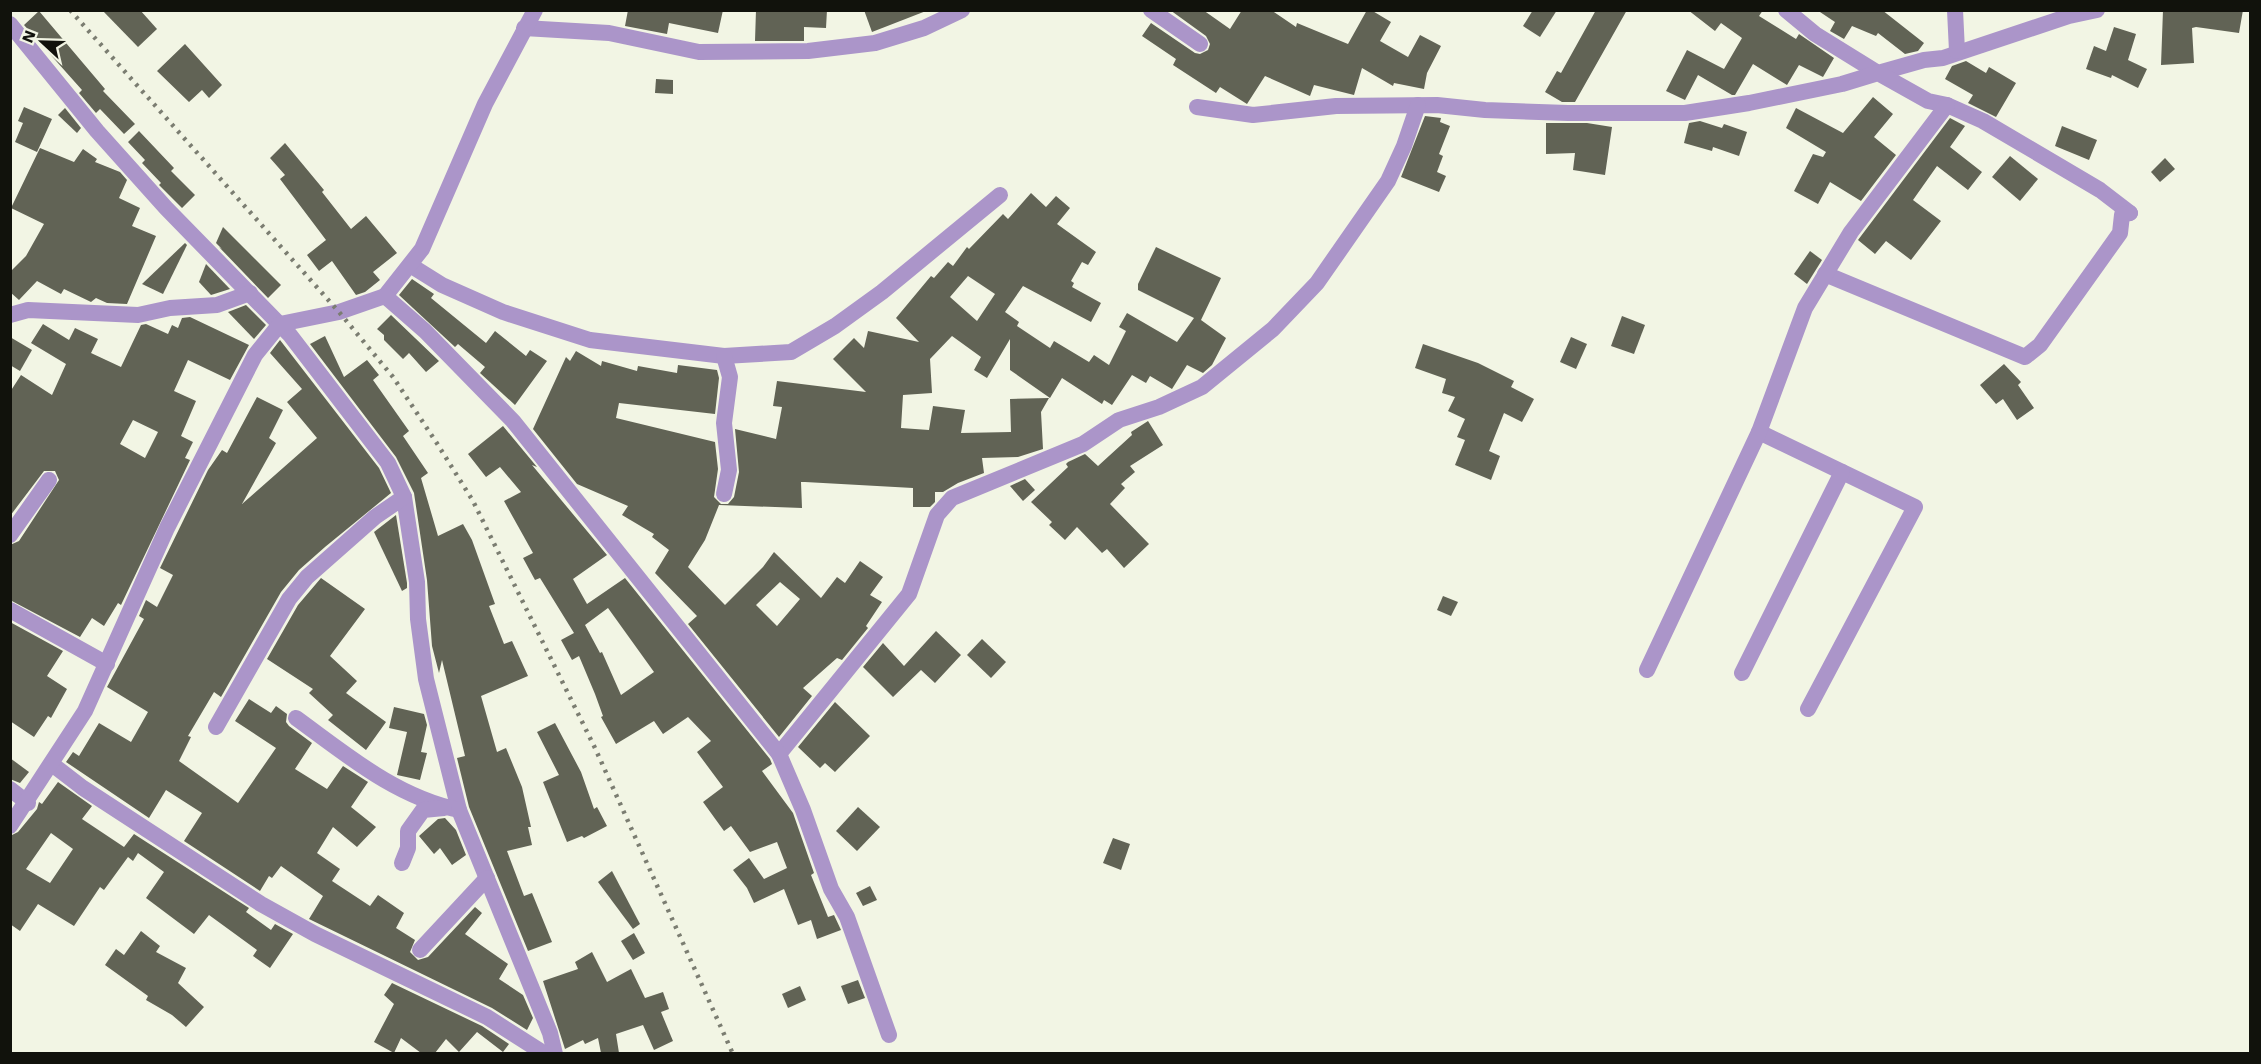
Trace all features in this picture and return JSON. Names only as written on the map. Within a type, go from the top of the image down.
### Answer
[{"type":"street","points":[[10,826],[28,803],[85,711],[167,528],[255,355],[279,324],[339,312],[385,296],[422,249],[484,104],[535,10]]},
{"type":"street","points":[[524,28],[609,33],[699,52],[808,51],[875,43],[924,28],[962,10]]},
{"type":"street","points":[[1151,10],[1200,44]]},
{"type":"street","points":[[1786,10],[1815,34],[1878,73],[1928,100],[1947,105],[1983,121],[2100,190],[2130,213],[2122,215],[2120,233],[2040,345],[2025,357],[1825,274]]},
{"type":"street","points":[[1955,10],[1957,51]]},
{"type":"street","points":[[1197,107],[1253,115],[1336,106],[1418,105],[1556,113],[1685,112],[1749,103],[1842,84],[1924,60],[1943,58],[1957,51],[2069,16],[2097,10]]},
{"type":"street","points":[[10,24],[158,200],[307,354],[388,463],[404,497],[417,582],[418,619],[426,679],[454,808],[487,878],[550,1033],[555,1053]]},
{"type":"street","points":[[779,754],[909,594],[937,515],[952,498],[1083,444],[1119,420],[1159,407],[1202,387],[1273,330],[1317,284],[1388,181],[1404,146],[1418,105]]},
{"type":"street","points":[[1647,670],[1759,432],[1805,308],[1857,224],[1898,174],[1947,105]]},
{"type":"street","points":[[410,265],[442,285],[503,312],[590,340],[724,356],[791,352],[882,292],[1000,195]]},
{"type":"street","points":[[10,315],[28,310],[138,315],[170,308],[217,305],[250,293]]},
{"type":"street","points":[[385,296],[425,331],[513,421],[592,521],[654,593],[779,754],[803,810],[831,889],[847,917],[889,1035]]},
{"type":"street","points":[[724,356],[730,378],[724,423],[729,470],[724,494]]},
{"type":"street","points":[[1759,432],[1915,507],[1808,709]]},
{"type":"street","points":[[1742,673],[1842,472]]},
{"type":"street","points":[[11,533],[49,480]]},
{"type":"street","points":[[216,728],[247,669],[289,599],[307,577],[375,517],[404,497]]},
{"type":"street","points":[[10,610],[107,664]]},
{"type":"street","points":[[296,718],[328,743],[399,789],[454,808]]},
{"type":"street","points":[[52,765],[92,794],[261,904],[315,934],[487,1017],[544,1053]]},
{"type":"street","points":[[10,789],[28,803]]},
{"type":"street","points":[[402,863],[408,848],[408,831],[423,810],[454,808]]},
{"type":"street","points":[[420,950],[487,878]]},
{"type":"building","points":[[102,10],[140,10],[157,29],[138,47]]},
{"type":"building","points":[[628,10],[723,10],[718,33],[669,23],[667,34],[625,26]]},
{"type":"building","points":[[756,10],[827,10],[826,28],[804,27],[804,41],[755,41]]},
{"type":"building","points":[[864,10],[925,10],[926,11],[872,32]]},
{"type":"building","points":[[1170,10],[1203,10],[1230,29],[1242,10],[1271,10],[1296,27],[1297,23],[1348,44],[1367,10],[1371,10],[1391,22],[1380,41],[1408,57],[1420,35],[1441,46],[1427,73],[1424,89],[1394,83],[1393,86],[1362,68],[1354,95],[1314,85],[1310,96],[1265,76],[1247,104],[1220,87],[1216,93],[1173,65],[1176,59],[1142,36],[1151,23],[1195,53],[1200,54],[1208,50],[1210,44],[1206,36]]},
{"type":"building","points":[[1533,10],[1557,10],[1540,37],[1523,26]]},
{"type":"building","points":[[1596,10],[1627,10],[1575,102],[1562,102],[1545,92],[1557,71],[1561,73]]},
{"type":"building","points":[[1688,10],[1763,10],[1759,16],[1796,39],[1799,34],[1834,58],[1823,77],[1799,65],[1787,85],[1753,64],[1735,95],[1698,75],[1685,100],[1666,91],[1687,50],[1724,69],[1742,38],[1721,23],[1715,31]]},
{"type":"building","points":[[1817,10],[1882,10],[1924,43],[1918,51],[1905,54],[1878,33],[1876,36],[1852,26],[1844,39],[1830,31],[1835,22]]},
{"type":"building","points":[[2163,10],[2243,10],[2239,33],[2192,28],[2194,63],[2161,65]]},
{"type":"building","points":[[39,11],[105,89],[103,91],[135,124],[124,134],[100,109],[96,113],[79,93],[82,90],[24,25]]},
{"type":"building","points":[[2114,27],[2136,34],[2128,60],[2147,69],[2138,88],[2112,75],[2111,78],[2086,69],[2094,46],[2106,51]]},
{"type":"building","points":[[185,44],[222,85],[209,98],[202,90],[189,102],[157,71]]},
{"type":"building","points":[[1966,61],[1986,73],[1989,67],[2016,83],[1996,117],[1968,103],[1973,95],[1945,79],[1952,66]]},
{"type":"building","points":[[656,79],[673,80],[673,94],[655,93]]},
{"type":"building","points":[[1873,97],[1893,114],[1874,137],[1896,155],[1861,201],[1830,182],[1818,204],[1794,191],[1813,154],[1823,157],[1826,152],[1786,128],[1796,108],[1843,133]]},
{"type":"building","points":[[24,107],[52,119],[37,152],[15,142],[23,123],[18,121]]},
{"type":"building","points":[[65,108],[81,128],[77,133],[58,115]]},
{"type":"building","points":[[1425,116],[1441,118],[1440,122],[1450,126],[1439,154],[1443,156],[1437,172],[1446,176],[1439,192],[1401,177]]},
{"type":"building","points":[[1950,118],[1965,126],[1950,147],[1982,172],[1968,190],[1937,166],[1913,200],[1941,221],[1911,260],[1886,241],[1875,254],[1858,240]]},
{"type":"building","points":[[1700,121],[1722,128],[1724,124],[1747,132],[1739,156],[1713,147],[1712,151],[1684,143],[1689,123]]},
{"type":"building","points":[[1546,123],[1587,123],[1612,127],[1605,175],[1573,170],[1575,153],[1546,154]]},
{"type":"building","points":[[2062,126],[2097,140],[2089,160],[2055,146]]},
{"type":"building","points":[[139,131],[174,168],[171,171],[195,195],[182,208],[159,185],[161,183],[142,163],[145,160],[128,142]]},
{"type":"building","points":[[285,143],[324,190],[322,192],[351,229],[366,216],[397,253],[373,272],[380,280],[365,292],[356,295],[332,261],[319,271],[307,255],[326,240],[280,179],[285,175],[270,158]]},
{"type":"building","points":[[40,148],[74,162],[83,149],[97,159],[95,162],[120,172],[127,180],[119,198],[140,208],[132,226],[156,236],[127,304],[107,303],[96,298],[91,302],[64,289],[61,294],[37,281],[19,300],[10,292],[10,272],[26,256],[44,224],[11,208]]},
{"type":"building","points":[[2010,156],[2038,179],[2020,201],[1992,177]]},
{"type":"building","points":[[2165,158],[2175,169],[2160,182],[2151,172]]},
{"type":"building","points":[[1031,193],[1046,207],[1056,196],[1070,208],[1057,224],[1096,252],[1088,265],[1082,262],[1071,281],[1074,283],[1072,287],[1101,303],[1091,322],[1023,286],[1005,312],[1019,322],[1017,326],[1050,348],[1054,341],[1089,362],[1094,355],[1109,365],[1126,331],[1119,327],[1127,313],[1177,342],[1194,318],[1138,290],[1138,284],[1156,247],[1221,278],[1201,320],[1226,338],[1212,365],[1203,373],[1187,365],[1172,389],[1150,376],[1146,383],[1132,375],[1112,405],[1104,400],[1102,404],[1062,378],[1050,398],[1010,370],[1010,339],[987,378],[974,370],[981,357],[952,336],[930,359],[932,393],[903,395],[901,428],[929,430],[933,406],[965,410],[961,433],[1011,432],[1010,399],[1049,398],[1041,412],[1043,449],[1018,457],[982,458],[984,473],[958,483],[943,492],[935,492],[935,502],[930,507],[913,507],[913,488],[805,482],[801,482],[802,508],[719,505],[705,540],[688,567],[725,605],[763,567],[774,552],[821,598],[837,577],[845,583],[860,561],[883,577],[870,595],[882,602],[866,626],[868,628],[842,660],[837,658],[803,688],[812,696],[779,737],[688,624],[697,616],[655,573],[669,550],[652,537],[654,534],[622,515],[628,506],[577,484],[533,429],[566,357],[570,361],[576,351],[601,366],[602,361],[637,371],[638,366],[677,373],[678,365],[717,370],[719,378],[715,414],[619,403],[616,418],[715,442],[718,469],[714,497],[721,504],[728,504],[734,497],[739,472],[735,429],[776,439],[782,407],[773,406],[777,381],[866,392],[833,359],[854,338],[864,348],[868,331],[919,342],[896,318],[931,276],[934,278],[948,262],[953,266],[967,247],[969,249],[1003,214],[1008,219]],"holes":[[[968,276],[995,294],[977,321],[950,297]],[[780,582],[800,599],[777,626],[756,605]]]},
{"type":"building","points":[[223,227],[281,285],[268,298],[216,243]]},
{"type":"building","points":[[185,243],[187,245],[163,294],[142,284]]},
{"type":"building","points":[[1810,251],[1822,260],[1807,284],[1794,274]]},
{"type":"building","points":[[206,264],[230,289],[211,295],[199,282]]},
{"type":"building","points":[[412,279],[434,294],[431,298],[486,343],[495,331],[526,356],[530,350],[547,361],[515,405],[480,373],[485,367],[458,344],[455,347],[399,295]]},
{"type":"building","points":[[246,305],[266,325],[254,339],[228,312]]},
{"type":"building","points":[[391,315],[439,361],[426,372],[409,353],[403,359],[384,340],[384,335],[377,329]]},
{"type":"building","points":[[1622,316],[1645,325],[1634,354],[1611,346]]},
{"type":"building","points":[[190,317],[249,345],[230,380],[188,360],[174,391],[196,401],[181,436],[193,442],[185,458],[190,460],[121,605],[118,603],[104,626],[92,618],[80,637],[10,600],[10,545],[19,541],[59,480],[55,471],[44,471],[10,516],[10,392],[21,375],[52,395],[66,364],[31,343],[43,324],[69,340],[75,328],[98,339],[91,353],[121,367],[141,325],[146,324],[168,334],[172,325],[178,328],[182,318]],"holes":[[[133,420],[158,432],[145,458],[120,444]]]},
{"type":"building","points":[[325,336],[344,377],[367,360],[379,375],[373,380],[409,431],[403,436],[428,473],[421,478],[438,536],[463,524],[472,540],[495,604],[489,606],[504,644],[512,641],[528,676],[481,696],[497,752],[506,748],[522,787],[531,827],[528,827],[532,845],[507,851],[524,896],[532,893],[552,942],[528,951],[469,807],[457,758],[465,756],[442,660],[439,673],[432,646],[427,580],[414,493],[396,457],[310,344]]},
{"type":"building","points":[[10,337],[32,350],[20,371],[10,365]]},
{"type":"building","points":[[1571,337],[1587,344],[1576,369],[1560,362]]},
{"type":"building","points":[[280,340],[379,468],[391,493],[299,570],[281,592],[221,697],[214,692],[188,736],[191,737],[179,761],[238,803],[276,748],[235,721],[249,699],[271,713],[276,706],[287,714],[286,722],[289,726],[312,743],[295,769],[327,789],[343,766],[368,782],[351,807],[376,827],[357,847],[333,827],[317,853],[340,869],[332,881],[370,906],[378,895],[404,913],[396,928],[415,940],[410,952],[418,960],[428,957],[475,907],[482,913],[465,934],[508,964],[499,979],[523,995],[533,1018],[527,1030],[492,1008],[309,919],[323,896],[281,866],[272,878],[269,876],[260,891],[184,841],[202,813],[166,790],[149,818],[66,762],[73,752],[79,756],[99,723],[131,742],[148,712],[107,687],[144,619],[139,616],[146,600],[157,607],[173,575],[160,568],[208,470],[222,450],[227,453],[257,397],[283,410],[269,438],[276,443],[242,504],[317,438],[287,402],[302,389],[270,353]]},
{"type":"building","points":[[1423,344],[1478,363],[1514,381],[1511,387],[1534,399],[1522,422],[1504,413],[1489,451],[1500,456],[1491,480],[1455,465],[1465,440],[1457,437],[1465,419],[1448,411],[1455,397],[1442,393],[1446,379],[1415,368]]},
{"type":"building","points":[[2004,364],[2021,382],[2018,385],[2034,408],[2017,420],[2003,399],[1996,404],[1980,385]]},
{"type":"building","points":[[1148,421],[1163,445],[1130,466],[1135,472],[1121,484],[1125,488],[1110,504],[1149,544],[1124,568],[1107,549],[1102,553],[1077,527],[1065,540],[1049,525],[1052,522],[1031,502],[1068,467],[1066,464],[1068,462],[1085,454],[1098,466],[1132,435],[1131,432]]},
{"type":"building","points":[[503,426],[537,467],[532,465],[607,555],[573,579],[587,604],[625,578],[770,759],[772,764],[762,771],[793,813],[814,873],[811,875],[828,917],[834,915],[841,930],[817,939],[811,920],[798,925],[784,889],[754,903],[747,888],[733,870],[749,858],[764,879],[787,868],[777,842],[750,852],[731,826],[724,831],[703,802],[723,787],[697,752],[711,741],[688,717],[663,734],[654,721],[616,744],[601,717],[603,716],[579,656],[572,660],[561,640],[574,633],[540,578],[535,580],[523,558],[533,553],[504,501],[521,492],[500,467],[486,477],[468,454]],"holes":[[[608,608],[654,672],[621,695],[602,652],[600,653],[585,625]]]},
{"type":"building","points":[[1025,479],[1035,490],[1023,501],[1010,486]]},
{"type":"building","points":[[396,515],[407,583],[407,588],[402,591],[374,532]]},
{"type":"building","points":[[321,578],[365,609],[330,656],[357,681],[346,693],[386,722],[366,750],[328,720],[333,715],[309,693],[313,689],[267,659],[298,605]]},
{"type":"building","points":[[1443,596],[1458,602],[1451,616],[1437,610]]},
{"type":"building","points":[[10,622],[63,651],[47,676],[67,689],[51,718],[48,716],[34,737],[10,721]]},
{"type":"building","points":[[936,631],[961,655],[935,683],[921,670],[893,697],[863,667],[883,643],[904,666]]},
{"type":"building","points":[[982,639],[1006,662],[991,678],[967,655]]},
{"type":"building","points":[[835,702],[870,736],[835,772],[825,763],[820,768],[798,747]]},
{"type":"building","points":[[394,707],[424,714],[427,725],[421,752],[427,753],[420,780],[397,775],[407,732],[389,728]]},
{"type":"building","points":[[555,723],[581,772],[594,809],[597,807],[607,826],[584,838],[582,836],[567,842],[543,782],[559,775],[537,732]]},
{"type":"building","points":[[10,758],[29,772],[20,783],[10,779]]},
{"type":"building","points":[[58,782],[92,806],[82,819],[124,847],[134,834],[249,908],[246,912],[271,930],[275,924],[293,934],[270,968],[253,956],[257,950],[209,915],[194,934],[146,898],[164,872],[138,853],[133,861],[128,857],[104,890],[100,887],[74,926],[38,904],[20,931],[10,924],[10,836],[18,832],[37,809],[39,802],[42,804]],"holes":[[[51,833],[73,849],[50,883],[26,869]]]},
{"type":"building","points":[[858,807],[880,827],[857,851],[836,831]]},
{"type":"building","points":[[445,818],[456,830],[466,855],[452,865],[440,848],[434,854],[419,836],[438,819]]},
{"type":"building","points":[[1113,838],[1130,844],[1121,870],[1103,863]]},
{"type":"building","points":[[612,871],[640,924],[633,929],[598,882]]},
{"type":"building","points":[[870,886],[877,900],[863,906],[856,893]]},
{"type":"building","points":[[141,931],[160,946],[156,952],[186,968],[178,983],[204,1007],[186,1027],[172,1015],[146,1000],[148,996],[105,965],[116,949],[124,955]]},
{"type":"building","points":[[634,933],[645,953],[633,960],[621,941]]},
{"type":"building","points":[[592,952],[607,982],[631,969],[645,998],[663,992],[669,1009],[661,1012],[673,1041],[654,1050],[643,1025],[616,1034],[619,1053],[601,1053],[598,1038],[585,1044],[583,1040],[565,1049],[543,981],[578,969],[575,962]]},
{"type":"building","points":[[858,980],[865,998],[848,1004],[841,986]]},
{"type":"building","points":[[392,983],[482,1026],[509,1044],[503,1052],[477,1032],[459,1052],[446,1039],[435,1053],[421,1053],[401,1038],[394,1053],[374,1042],[394,1004],[384,995]]},
{"type":"building","points":[[800,986],[806,1000],[788,1008],[782,994]]},
{"type":"railway","points":[[70,10],[339,312],[393,377],[438,445],[473,501],[595,748],[733,1054]]}]
